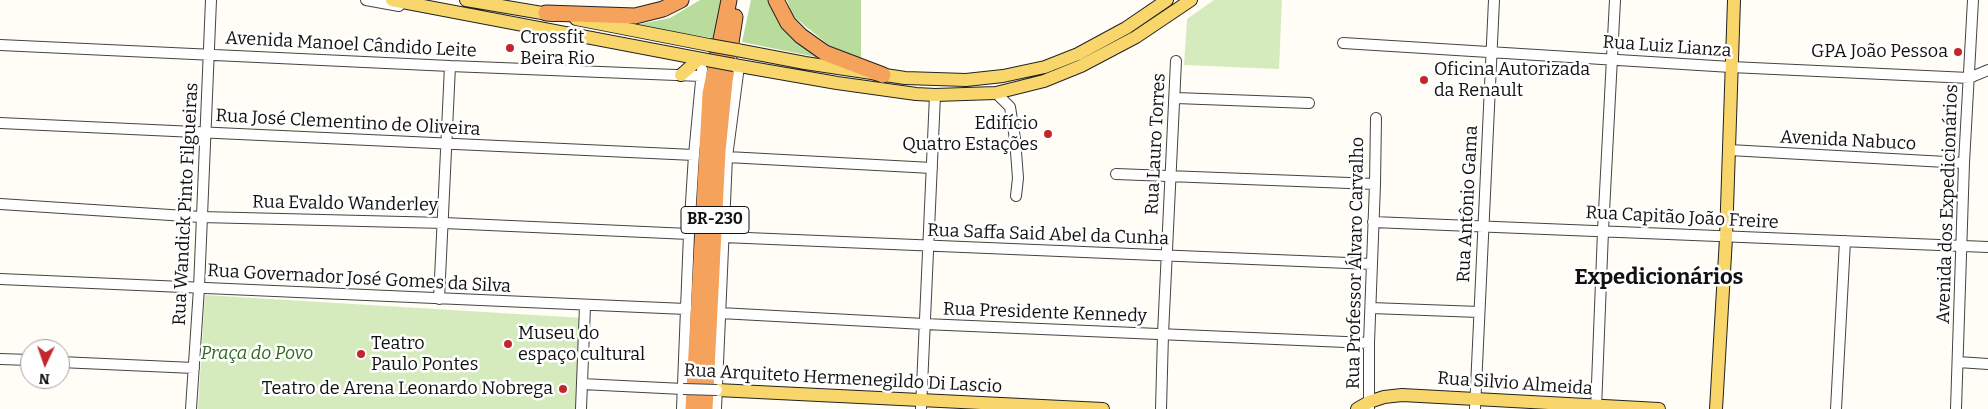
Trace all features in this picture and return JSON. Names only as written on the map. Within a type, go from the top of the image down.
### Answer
[{"type":"highway","points":[[546,13],[634,16],[657,12],[681,0]]},
{"type":"highway","name":"BR-230","points":[[693,409],[710,94],[729,0]]},
{"type":"highway","name":"BR-230","points":[[705,409],[718,151],[732,31],[739,0]]},
{"type":"highway","points":[[776,0],[788,23],[801,36],[825,53],[883,75]]},
{"type":"main road","points":[[392,0],[413,2],[700,61],[837,83],[935,95],[996,93],[1044,81],[1106,54],[1136,37],[1190,0]]},
{"type":"main road","points":[[466,0],[883,75],[905,78],[966,80],[1003,76],[1045,67],[1101,42],[1167,0]]},
{"type":"main road","points":[[1716,409],[1726,238],[1734,0]]},
{"type":"main road","points":[[681,75],[700,61]]},
{"type":"main road","name":"Rua Arquiteto Hermenegildo Di Lascio","points":[[717,390],[921,405],[1103,409]]},
{"type":"main road","name":"Rua Silvio Almeida","points":[[1369,406],[1402,395],[1475,404],[1659,409]]},
{"type":"main road","points":[[1357,409],[1369,406]]},
{"type":"street","name":"Rua Wandick Pinto Filgueiras","points":[[192,409],[211,0]]},
{"type":"street","points":[[366,0],[700,61],[701,76],[689,234],[682,409]]},
{"type":"street","name":"Rua Antônio Gama","points":[[1475,404],[1494,0]]},
{"type":"street","points":[[1596,408],[1615,0]]},
{"type":"street","name":"Avenida dos Expedicionários","points":[[1956,409],[1964,163],[1973,0]]},
{"type":"street","name":"Rua Luiz Lianza","points":[[1343,42],[1731,67],[1969,78],[1988,70]]},
{"type":"street","name":"Avenida Manoel Cândido Leite","points":[[0,45],[701,76]]},
{"type":"street","name":"Rua Lauro Torres","points":[[1161,409],[1170,178],[1176,98],[1176,61]]},
{"type":"street","points":[[439,299],[450,66]]},
{"type":"street","points":[[716,409],[727,157],[736,66]]},
{"type":"street","points":[[1016,196],[1018,178],[1010,107],[1018,88]]},
{"type":"street","points":[[996,93],[1010,107]]},
{"type":"street","points":[[921,405],[935,95]]},
{"type":"street","points":[[1176,98],[1310,103]]},
{"type":"street","name":"Rua Professor Álvaro Carvalho","points":[[1369,406],[1369,343],[1376,118]]},
{"type":"street","name":"Rua José Clementino de Oliveira","points":[[0,123],[694,155]]},
{"type":"street","name":"Avenida Nabuco","points":[[1729,150],[1964,163]]},
{"type":"street","points":[[727,157],[932,168]]},
{"type":"street","points":[[1116,174],[1170,178],[1375,184]]},
{"type":"street","name":"Rua Evaldo Wanderley","points":[[0,204],[201,217],[444,223],[689,234]]},
{"type":"street","name":"Rua Capitão João Freire","points":[[1374,222],[1726,238],[1988,247]]},
{"type":"street","name":"Rua Saffa Said Abel da Cunha","points":[[723,237],[1372,264]]},
{"type":"street","points":[[1836,409],[1845,241]]},
{"type":"street","name":"Rua Governador José Gomes da Silva","points":[[0,279],[686,309]]},
{"type":"street","points":[[581,409],[586,306]]},
{"type":"street","points":[[1371,308],[1479,312]]},
{"type":"street","name":"Rua Presidente Kennedy","points":[[720,313],[924,324],[1369,343]]},
{"type":"street","points":[[0,359],[20,360]]},
{"type":"street","points":[[70,362],[194,368]]},
{"type":"street","points":[[1958,362],[1988,364]]},
{"type":"street","name":"Rua Arquiteto Hermenegildo Di Lascio","points":[[582,384],[717,390]]},
{"type":"green space","points":[[700,0],[726,0],[718,39],[635,25],[670,18]]},
{"type":"green space","points":[[751,0],[772,0],[835,61],[742,42]]},
{"type":"green space","points":[[787,0],[861,0],[861,62],[836,51],[793,16]]},
{"type":"green space","points":[[1214,0],[1282,0],[1279,69],[1184,65],[1187,19]]},
{"type":"green space","name":"Praça do Povo","points":[[205,295],[583,318],[578,409],[198,409]]},
{"type":"place","name":"Crossfit Beira Rio","points":[[510,48]]},
{"type":"place","name":"GPA João Pessoa","points":[[1958,52]]},
{"type":"place","name":"Oficina Autorizada da Renault","points":[[1424,80]]},
{"type":"place","name":"Edifício Quatro Estações","points":[[1048,134]]},
{"type":"place","name":"Museu do espaço cultural","points":[[508,344]]},
{"type":"place","name":"Teatro Paulo Pontes","points":[[361,354]]},
{"type":"place","name":"Teatro de Arena Leonardo Nobrega","points":[[563,389]]},
{"type":"district","name":"Expedicionários","points":[[1659,278]]}]
